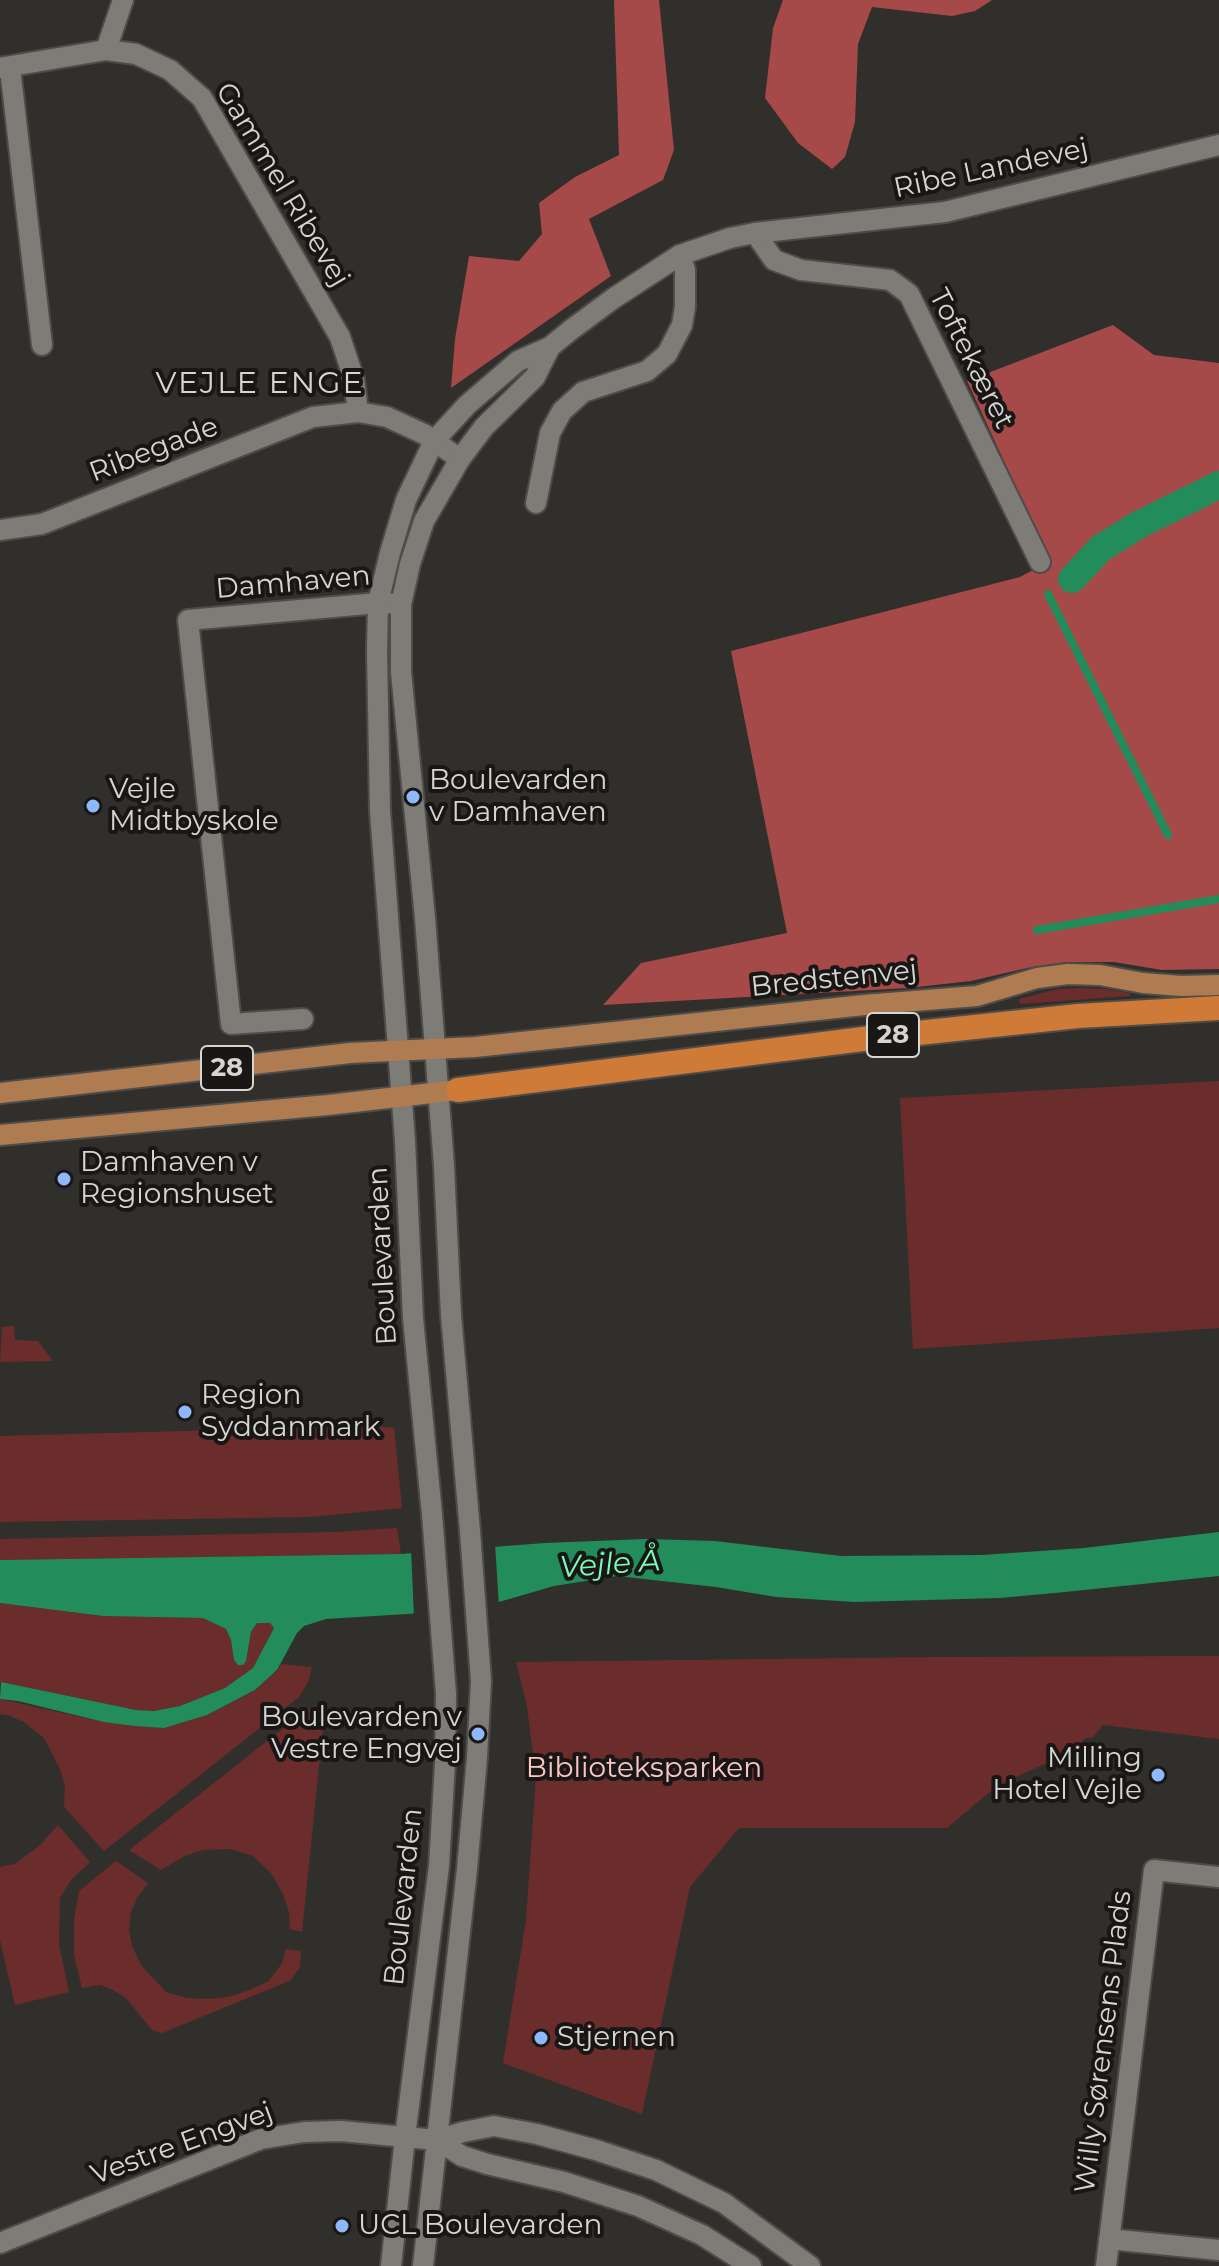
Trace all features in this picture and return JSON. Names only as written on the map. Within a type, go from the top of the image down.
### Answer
[{"type":"highway","name":"28","points":[[448,1091],[871,1038],[1078,1016],[1219,1008]]},
{"type":"main road","points":[[106,50],[123,0]]},
{"type":"main road","name":"Gammel Ribevej","points":[[5,68],[106,50],[136,54],[170,70],[202,98],[340,337],[354,379],[358,412]]},
{"type":"main road","points":[[5,68],[42,345]]},
{"type":"main road","name":"Ribe Landevej","points":[[434,441],[467,405],[518,361],[550,347],[614,298],[680,255],[755,233],[945,212],[1219,145]]},
{"type":"main road","name":"Toftekæret","points":[[755,233],[774,260],[801,270],[890,280],[909,294],[1040,562]]},
{"type":"main road","points":[[536,503],[550,433],[562,411],[583,392],[647,371],[667,354],[682,325],[685,307],[685,270],[680,255]]},
{"type":"main road","name":"Ribe Landevej","points":[[460,459],[484,427],[535,377],[550,347]]},
{"type":"main road","name":"Ribegade","points":[[0,530],[42,524],[313,417],[358,412],[387,417],[424,434],[460,459]]},
{"type":"main road","name":"Boulevarden","points":[[391,2266],[439,1866],[446,1694],[413,1318],[402,1097],[380,811],[378,603],[406,500],[434,441]]},
{"type":"main road","points":[[423,2266],[467,1869],[481,1681],[451,1315],[444,1166],[448,1091],[425,918],[401,672],[401,604],[424,521],[460,459]]},
{"type":"main road","name":"Damhaven","points":[[303,1019],[231,1024],[188,620],[378,603],[401,604]]},
{"type":"main road","name":"Bredstenvej","points":[[444,1048],[977,996],[1037,978],[1068,974],[1181,986],[1219,985]]},
{"type":"main road","name":"28","points":[[0,1093],[350,1053],[444,1048]]},
{"type":"main road","name":"28","points":[[0,1135],[448,1091]]},
{"type":"main road","name":"Willy Sørensens Plads","points":[[1106,2266],[1154,1870],[1219,1877]]},
{"type":"main road","name":"Vestre Engvej","points":[[0,2243],[261,2139],[304,2132],[341,2131],[437,2140],[494,2126],[596,2150],[656,2170],[724,2203],[810,2266]]},
{"type":"main road","name":"Vestre Engvej","points":[[437,2140],[462,2156],[564,2182],[638,2206],[702,2235],[751,2266]]},
{"type":"main road","points":[[1109,2239],[1219,2250]]},
{"type":"green space","points":[[1058,989],[1105,989],[1129,993],[1130,996],[1020,1004],[1019,999]]},
{"type":"green space","points":[[1219,1081],[1219,1328],[913,1349],[900,1098]]},
{"type":"green space","points":[[14,1326],[15,1340],[38,1341],[53,1361],[0,1362],[2,1327]]},
{"type":"green space","points":[[371,1426],[394,1428],[402,1508],[310,1517],[0,1522],[0,1436]]},
{"type":"green space","points":[[397,1528],[401,1554],[0,1560],[0,1539]]},
{"type":"green space","points":[[0,1603],[103,1616],[203,1618],[226,1629],[234,1660],[246,1661],[251,1632],[257,1623],[270,1623],[274,1628],[253,1668],[225,1688],[180,1706],[154,1711],[136,1710],[0,1682]]},
{"type":"green space","name":"Biblioteksparken","points":[[1219,1656],[1219,1739],[1103,1725],[1093,1737],[1084,1739],[1080,1748],[998,1785],[947,1828],[739,1828],[690,1887],[642,2114],[503,2063],[526,1920],[536,1777],[527,1706],[516,1662]]},
{"type":"green space","points":[[281,1664],[312,1667],[309,1680],[299,1697],[104,1851],[64,1807],[65,1787],[61,1771],[44,1738],[24,1722],[0,1714],[0,1699],[104,1722],[164,1728],[207,1715],[239,1699],[255,1690]]},
{"type":"green space","points":[[309,1708],[324,1717],[302,1932],[290,1929],[289,1912],[282,1892],[271,1873],[253,1856],[231,1849],[203,1850],[161,1870],[129,1850]]},
{"type":"green space","points":[[58,1825],[90,1862],[71,1880],[60,1898],[59,1945],[69,1992],[15,2005],[0,1940],[0,1867],[15,1864],[40,1845]]},
{"type":"green space","points":[[116,1861],[148,1883],[131,1912],[129,1930],[141,1965],[166,1992],[186,1998],[208,1999],[247,1991],[269,1981],[282,1963],[286,1949],[301,1951],[300,1967],[291,1980],[277,1986],[162,2033],[152,2030],[126,1998],[113,1990],[100,1985],[82,1988],[74,1955],[74,1920],[79,1891]]},
{"type":"shaded area","points":[[614,0],[659,0],[674,150],[663,180],[589,219],[611,276],[451,388],[455,339],[469,256],[519,261],[542,234],[539,203],[575,177],[619,155]]},
{"type":"shaded area","points":[[783,0],[992,0],[975,11],[952,16],[872,7],[858,44],[855,122],[845,157],[832,169],[798,143],[765,98],[773,28]]},
{"type":"shaded area","points":[[1113,325],[1154,355],[1219,363],[1219,969],[1162,970],[1114,962],[1066,962],[971,981],[908,988],[603,1005],[641,963],[787,933],[731,651],[1020,577],[1050,561],[967,381]]},
{"type":"water","name":"Vejle Å","points":[[1219,1532],[1219,1576],[1065,1592],[1000,1598],[855,1602],[776,1597],[617,1576],[554,1586],[485,1606],[455,1611],[326,1619],[304,1626],[297,1633],[277,1670],[255,1690],[207,1715],[164,1728],[104,1722],[0,1699],[1,1682],[136,1710],[154,1711],[180,1706],[225,1688],[253,1668],[274,1628],[270,1623],[257,1623],[251,1632],[246,1661],[238,1665],[226,1629],[203,1618],[103,1616],[0,1603],[0,1560],[401,1554],[646,1539],[715,1541],[841,1556],[982,1555],[1084,1548]]},
{"type":"pier","points":[[495,1543],[499,1607],[456,1615],[414,1617],[411,1549]]},
{"type":"waterway","points":[[1072,579],[1101,548],[1140,524],[1219,485]]},
{"type":"waterway","points":[[1048,594],[1168,835]]},
{"type":"waterway","points":[[1037,930],[1219,899]]},
{"type":"place","name":"Boulevarden v Damhaven","points":[[413,797]]},
{"type":"place","name":"Vejle Midtbyskole","points":[[93,806]]},
{"type":"place","name":"Damhaven v Regionshuset","points":[[64,1179]]},
{"type":"place","name":"Region Syddanmark","points":[[185,1412]]},
{"type":"place","name":"Boulevarden v Vestre Engvej","points":[[478,1734]]},
{"type":"place","name":"Milling Hotel Vejle","points":[[1158,1775]]},
{"type":"place","name":"Stjernen","points":[[541,2038]]},
{"type":"place","name":"UCL Boulevarden","points":[[342,2226]]},
{"type":"district","name":"VEJLE ENGE","points":[[260,384]]}]
